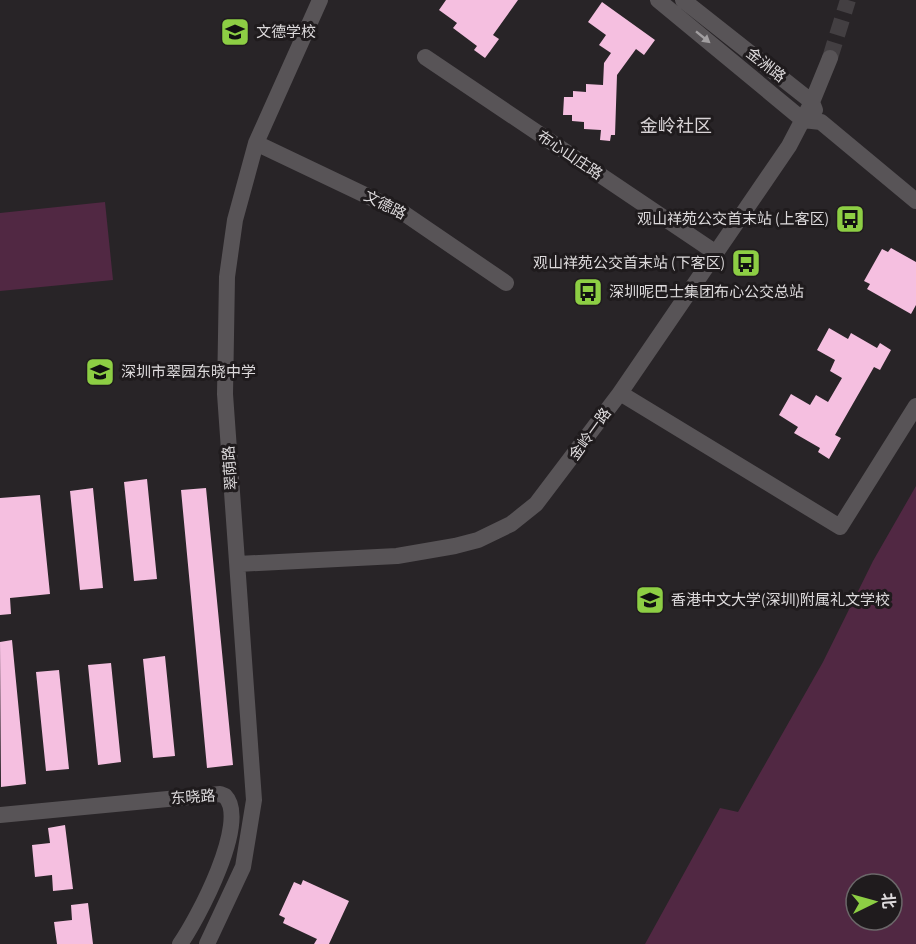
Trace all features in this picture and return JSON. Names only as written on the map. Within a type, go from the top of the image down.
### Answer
[{"type":"street","name":"翠荫路","points":[[207,944],[243,867],[254,800],[225,394],[225,323],[235,220],[256,143],[320,0]]},
{"type":"street","name":"金洲路","points":[[658,0],[803,120]]},
{"type":"street","name":"金洲路","points":[[683,0],[812,102]]},
{"type":"street","name":"布心山庄路","points":[[425,57],[716,253]]},
{"type":"street","points":[[830,58],[812,102],[821,122],[916,201]]},
{"type":"street","name":"金岭一路","points":[[238,564],[397,556],[478,540],[511,524],[536,504],[620,393],[789,146],[812,102]]},
{"type":"street","points":[[803,120],[821,122]]},
{"type":"street","name":"文德路","points":[[256,143],[405,214],[506,283]]},
{"type":"street","points":[[620,393],[840,527],[916,406]]},
{"type":"street","name":"东晓路","points":[[0,815],[220,794],[225,796],[231,810],[229,834],[222,863],[201,910],[180,944]]},
{"type":"shaded area","points":[[105,202],[113,280],[0,291],[0,213]]},
{"type":"shaded area","points":[[916,486],[916,944],[645,944],[720,808],[738,812],[823,662],[873,561]]},
{"type":"building","points":[[446,0],[518,0],[493,35],[499,39],[485,58],[474,50],[477,46],[453,28],[457,23],[439,10]]},
{"type":"building","points":[[602,2],[655,40],[644,55],[636,49],[617,75],[615,135],[611,135],[610,141],[600,140],[601,130],[584,129],[584,122],[572,121],[572,115],[563,115],[564,97],[573,97],[573,91],[586,92],[586,84],[603,85],[604,63],[611,53],[599,45],[606,35],[588,22]]},
{"type":"building","points":[[891,248],[916,262],[916,305],[911,314],[867,289],[870,284],[864,281],[882,249],[888,252]]},
{"type":"building","points":[[829,328],[848,339],[851,333],[877,348],[880,343],[891,350],[880,370],[874,367],[835,435],[841,438],[829,459],[818,452],[820,448],[794,433],[798,427],[779,415],[791,394],[810,405],[816,395],[828,402],[842,378],[830,371],[835,360],[817,350]]},
{"type":"building","points":[[147,479],[157,579],[134,581],[124,482]]},
{"type":"building","points":[[93,488],[103,588],[80,590],[70,491]]},
{"type":"building","points":[[206,488],[233,765],[207,768],[181,490]]},
{"type":"building","points":[[40,495],[50,594],[10,598],[11,614],[0,615],[0,498]]},
{"type":"building","points":[[12,640],[26,784],[1,787],[0,642]]},
{"type":"building","points":[[165,656],[175,756],[153,758],[143,659]]},
{"type":"building","points":[[111,663],[121,762],[98,765],[88,665]]},
{"type":"building","points":[[59,670],[69,769],[46,771],[36,672]]},
{"type":"building","points":[[65,825],[73,889],[53,891],[52,875],[35,877],[32,845],[50,843],[48,828]]},
{"type":"building","points":[[303,880],[349,901],[329,944],[314,944],[317,939],[283,923],[285,918],[279,915],[294,882],[301,885]]},
{"type":"building","points":[[88,903],[93,944],[57,944],[54,922],[72,920],[71,905]]},
{"type":"tunnel","points":[[830,58],[848,0]]},
{"type":"place","name":"文德学校","points":[[235,32]]},
{"type":"place","name":"观山祥苑公交首末站 (上客区)","points":[[850,219]]},
{"type":"place","name":"观山祥苑公交首末站 (下客区)","points":[[746,263]]},
{"type":"place","name":"深圳呢巴士集团布心公交总站","points":[[588,292]]},
{"type":"place","name":"深圳市翠园东晓中学","points":[[100,372]]},
{"type":"place","name":"香港中文大学(深圳)附属礼文学校","points":[[650,600]]},
{"type":"district","name":"金岭社区","points":[[676,126]]}]
